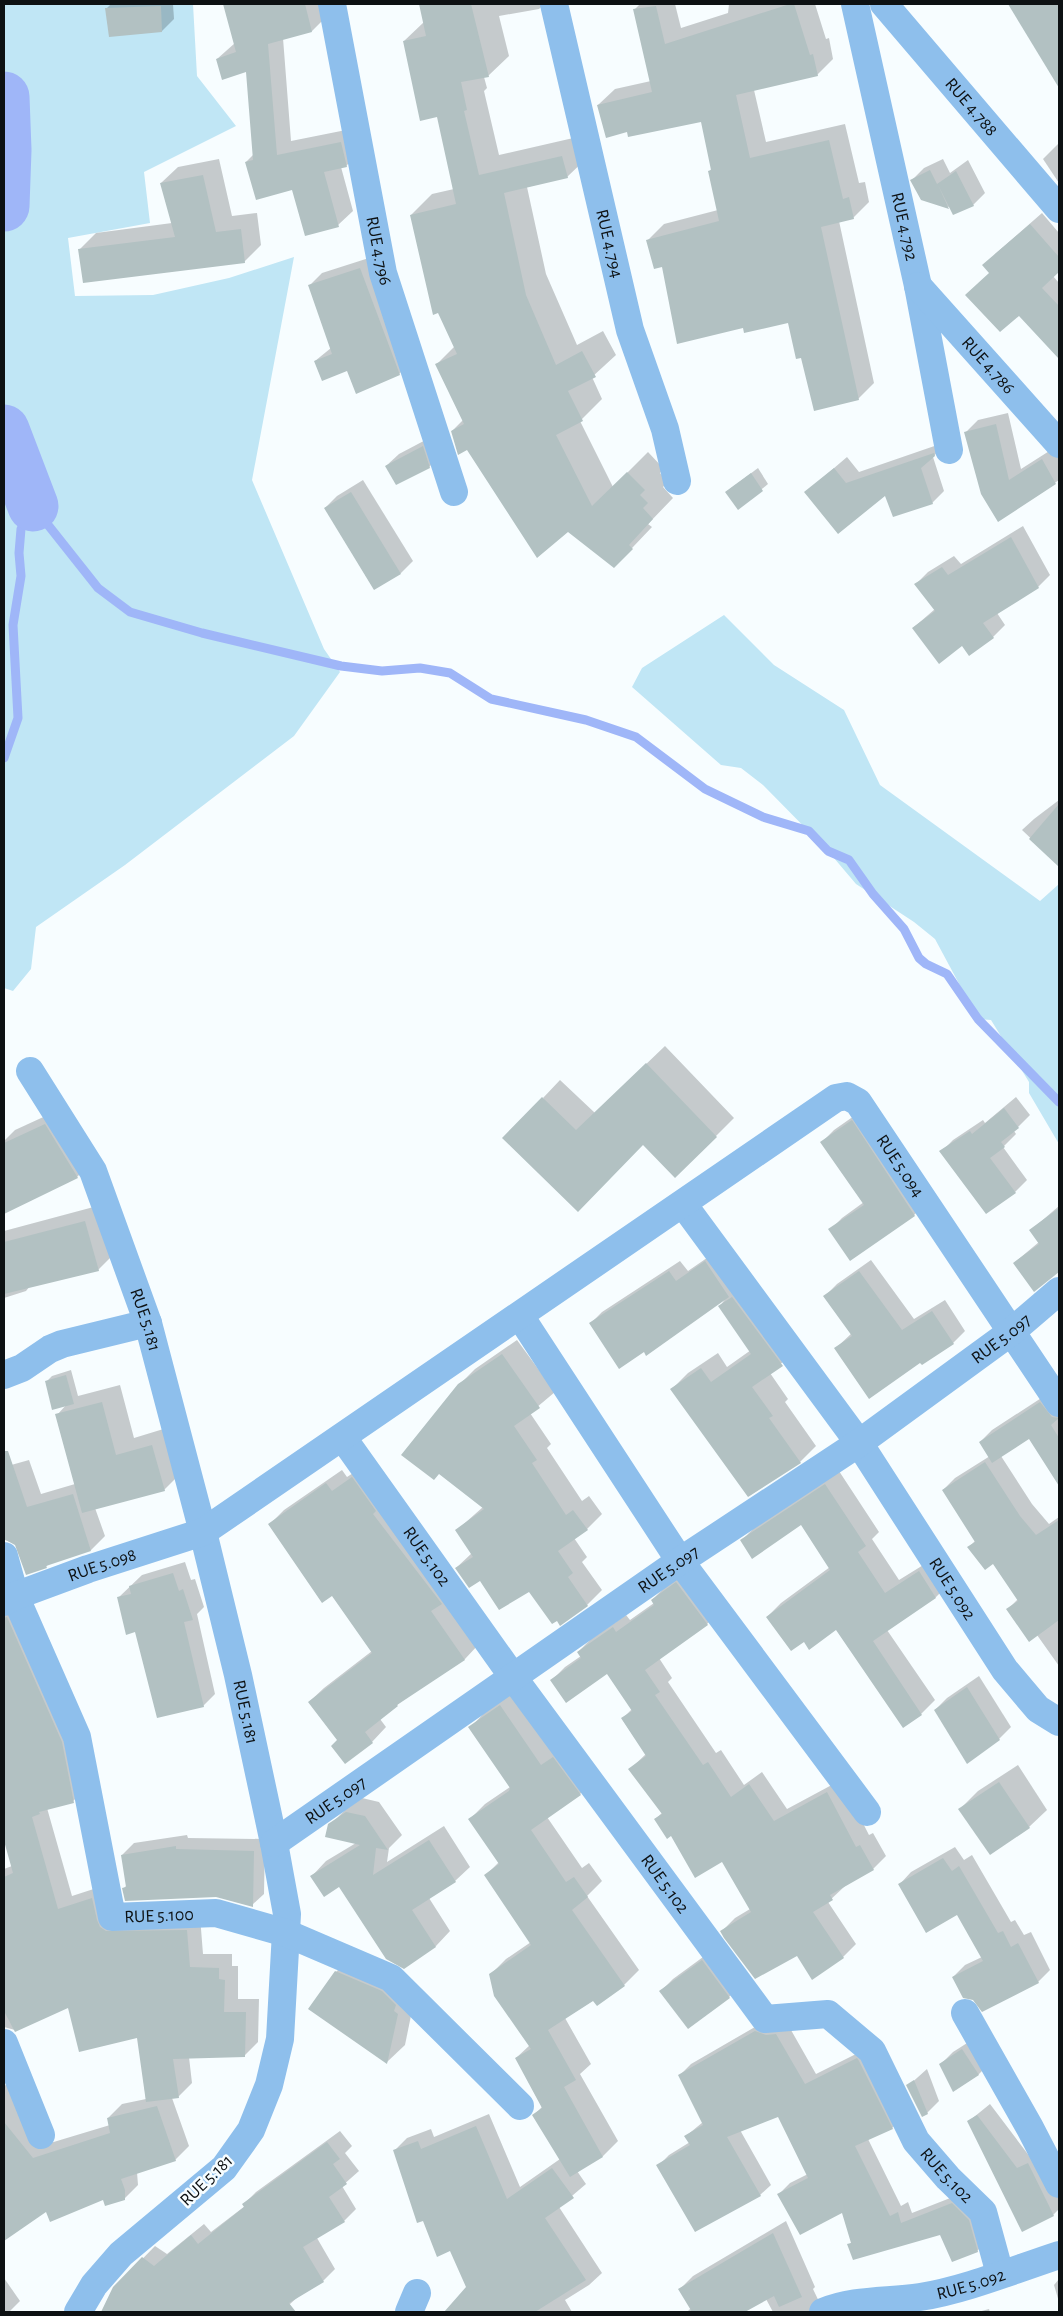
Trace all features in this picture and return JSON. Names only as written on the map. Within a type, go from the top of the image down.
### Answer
[{"type":"street","name":"RUE 4.796","points":[[332,4],[383,273],[454,492]]},
{"type":"street","name":"RUE 4.794","points":[[554,4],[630,330],[665,430],[677,481]]},
{"type":"street","name":"RUE 4.792","points":[[855,4],[918,286],[949,450]]},
{"type":"street","name":"RUE 4.788","points":[[884,4],[1013,152],[1059,209]]},
{"type":"street","name":"RUE 4.786","points":[[918,286],[1059,444]]},
{"type":"street","name":"RUE 5.181","points":[[30,1071],[93,1171],[148,1322],[203,1532],[274,1843],[287,1914],[280,2039],[270,2085],[251,2130],[224,2168],[121,2254],[94,2285],[78,2312]]},
{"type":"street","name":"RUE 5.094","points":[[520,1316],[836,1098],[847,1096],[858,1102],[1059,1403]]},
{"type":"street","name":"RUE 5.092","points":[[683,1204],[859,1443],[1005,1670],[1038,1709],[1059,1722]]},
{"type":"street","name":"RUE 5.097","points":[[274,1843],[680,1561],[859,1443],[1011,1332],[1059,1291]]},
{"type":"street","points":[[520,1316],[680,1561],[868,1812]]},
{"type":"street","name":"RUE 5.098","points":[[10,1599],[126,1556],[203,1532],[520,1316]]},
{"type":"street","points":[[4,1375],[22,1368],[50,1349],[62,1344],[148,1322]]},
{"type":"street","name":"RUE 5.102","points":[[343,1438],[513,1677],[765,2019],[828,2014],[872,2051],[916,2141],[948,2178],[983,2212],[1000,2274]]},
{"type":"street","name":"RUE 5.100","points":[[4,1556],[10,1599],[77,1737],[112,1917],[216,1914],[286,1933],[391,1978],[520,2106]]},
{"type":"street","points":[[965,2013],[1030,2128],[1059,2184]]},
{"type":"street","points":[[4,2043],[41,2135]]},
{"type":"street","name":"RUE 5.092","points":[[823,2312],[854,2303],[921,2297],[1059,2255]]},
{"type":"shaded area","points":[[4,4],[193,4],[197,76],[236,126],[144,172],[150,223],[68,238],[75,296],[153,295],[229,278],[294,257],[252,480],[324,649],[340,672],[294,736],[125,865],[36,927],[31,969],[13,991],[4,988]]},
{"type":"shaded area","points":[[724,615],[774,665],[844,710],[880,785],[1040,901],[1059,884],[1059,1144],[1029,1093],[1029,1082],[991,1020],[978,1019],[935,939],[914,922],[856,884],[828,851],[763,785],[741,768],[721,765],[632,687],[642,668]]},
{"type":"building","points":[[223,4],[305,4],[312,32],[268,44],[277,155],[341,142],[347,167],[324,172],[339,227],[305,236],[292,190],[256,200],[245,162],[253,160],[246,72],[222,80],[216,59],[236,52]]},
{"type":"building","points":[[419,4],[471,4],[489,77],[461,82],[467,110],[464,111],[479,175],[562,156],[568,178],[504,193],[526,295],[556,365],[582,351],[596,377],[568,391],[583,421],[556,435],[592,506],[627,472],[645,490],[640,495],[648,503],[643,508],[653,519],[629,545],[633,549],[614,568],[568,532],[537,558],[467,450],[458,455],[451,431],[464,424],[435,364],[457,354],[438,313],[433,315],[410,215],[456,204],[437,117],[420,121],[403,41],[426,36]]},
{"type":"building","points":[[794,4],[810,55],[813,54],[818,76],[736,95],[750,158],[829,140],[843,199],[849,197],[854,219],[821,227],[859,400],[814,411],[801,358],[796,359],[788,323],[744,333],[743,328],[677,344],[662,267],[654,269],[646,240],[719,221],[708,171],[711,170],[701,122],[628,137],[627,132],[606,138],[597,105],[652,92],[633,9],[656,6],[665,44]]},
{"type":"building","points":[[1008,4],[1059,4],[1059,88]]},
{"type":"building","points":[[161,6],[162,32],[109,37],[105,8]]},
{"type":"building","points":[[930,170],[937,184],[956,171],[974,206],[953,215],[938,185],[949,209],[921,200],[910,180]]},
{"type":"building","points":[[203,175],[216,232],[241,229],[245,263],[83,283],[78,249],[175,237],[160,183]]},
{"type":"building","points":[[1030,224],[1059,257],[1059,272],[1042,288],[1059,306],[1059,359],[1019,316],[1000,332],[965,295],[989,273],[982,265]]},
{"type":"building","points":[[360,268],[400,375],[356,394],[347,371],[322,381],[314,361],[332,354],[308,285]]},
{"type":"building","points":[[996,424],[1009,480],[1042,459],[1056,484],[998,522],[981,494],[964,432]]},
{"type":"building","points":[[423,446],[430,468],[396,485],[385,466]]},
{"type":"building","points":[[934,453],[935,456],[921,468],[933,504],[893,517],[885,496],[838,534],[804,492],[834,468],[846,483]]},
{"type":"building","points":[[751,473],[763,491],[738,510],[725,492]]},
{"type":"building","points":[[351,492],[401,574],[374,590],[324,508]]},
{"type":"building","points":[[1011,537],[1039,588],[983,623],[994,638],[969,656],[962,646],[939,664],[912,628],[935,611],[914,584],[942,567],[948,575]]},
{"type":"building","points":[[1059,804],[1059,867],[1029,839]]},
{"type":"building","points":[[646,1063],[717,1137],[675,1178],[643,1145],[578,1212],[502,1138],[542,1097],[576,1130]]},
{"type":"building","points":[[1004,1108],[1019,1128],[1001,1142],[1005,1147],[990,1158],[1016,1193],[986,1214],[939,1151],[970,1131],[972,1134]]},
{"type":"building","points":[[852,1120],[915,1216],[850,1261],[828,1229],[864,1205],[820,1142]]},
{"type":"building","points":[[45,1124],[78,1178],[4,1214],[4,1143]]},
{"type":"building","points":[[1059,1208],[1059,1272],[1034,1292],[1013,1263],[1039,1244],[1029,1230]]},
{"type":"building","points":[[85,1221],[99,1271],[4,1294],[4,1242]]},
{"type":"building","points":[[705,1261],[729,1297],[646,1356],[644,1352],[619,1369],[589,1323],[669,1271],[676,1281]]},
{"type":"building","points":[[859,1271],[902,1330],[932,1311],[954,1344],[922,1365],[920,1363],[869,1399],[834,1348],[852,1336],[823,1296]]},
{"type":"building","points":[[732,1297],[783,1366],[752,1387],[773,1416],[769,1418],[801,1463],[748,1497],[670,1389],[701,1368],[711,1382],[751,1354],[718,1306]]},
{"type":"building","points":[[502,1354],[540,1408],[514,1426],[537,1460],[532,1463],[566,1515],[573,1510],[588,1530],[558,1551],[573,1573],[568,1577],[588,1606],[560,1626],[557,1621],[552,1624],[529,1592],[499,1610],[480,1581],[469,1588],[455,1568],[473,1557],[455,1530],[484,1509],[439,1474],[434,1480],[401,1455],[458,1384]]},
{"type":"building","points":[[66,1375],[74,1404],[52,1410],[45,1381]]},
{"type":"building","points":[[102,1402],[116,1455],[152,1445],[165,1491],[82,1513],[55,1414]]},
{"type":"building","points":[[1040,1402],[1052,1417],[1059,1418],[1051,1425],[1059,1438],[1059,1486],[1029,1439],[992,1463],[979,1442]]},
{"type":"building","points":[[4,1451],[8,1451],[27,1507],[73,1494],[91,1551],[46,1566],[47,1568],[26,1575],[15,1545],[4,1539]]},
{"type":"building","points":[[985,1462],[1020,1516],[1036,1535],[1059,1520],[1059,1620],[1029,1642],[1006,1609],[1018,1601],[993,1564],[985,1570],[967,1547],[975,1542],[942,1490]]},
{"type":"building","points":[[352,1477],[376,1511],[373,1514],[442,1604],[431,1611],[465,1660],[397,1705],[365,1732],[373,1743],[345,1764],[331,1746],[337,1740],[308,1702],[372,1653],[332,1596],[322,1603],[268,1524],[326,1483],[332,1491]]},
{"type":"building","points":[[825,1484],[866,1546],[858,1552],[885,1593],[919,1571],[936,1598],[873,1641],[922,1715],[903,1728],[836,1630],[809,1650],[804,1642],[791,1651],[766,1617],[830,1570],[801,1525],[752,1559],[740,1540]]},
{"type":"building","points":[[173,1573],[179,1591],[183,1589],[193,1620],[184,1622],[204,1707],[157,1718],[135,1632],[126,1635],[117,1597],[131,1594],[129,1586]]},
{"type":"building","points":[[676,1582],[708,1625],[645,1670],[660,1692],[655,1695],[703,1765],[708,1762],[731,1797],[749,1784],[774,1821],[827,1792],[856,1847],[860,1845],[874,1870],[830,1895],[833,1900],[813,1912],[844,1958],[812,1980],[797,1956],[755,1979],[724,1938],[720,1931],[751,1912],[722,1862],[695,1878],[671,1836],[667,1839],[654,1819],[662,1814],[628,1769],[646,1756],[621,1718],[632,1711],[607,1674],[566,1703],[550,1680],[581,1658],[577,1652],[613,1627],[616,1632],[654,1605],[651,1600]]},
{"type":"building","points":[[7,1617],[62,1742],[74,1803],[39,1812],[40,1814],[32,1817],[58,1909],[92,1898],[97,1920],[100,1927],[106,1931],[187,1930],[190,1967],[219,1968],[219,1979],[225,1980],[224,2012],[246,2012],[245,2057],[173,2059],[179,2098],[146,2102],[137,2038],[79,2052],[68,2008],[15,2032],[4,2011],[4,1877],[13,1873],[4,1841],[4,1618]]},
{"type":"building","points":[[967,1687],[1000,1740],[967,1764],[934,1710]]},
{"type":"building","points":[[500,1705],[541,1765],[553,1757],[581,1795],[531,1830],[566,1882],[574,1877],[588,1897],[572,1910],[625,1986],[597,2006],[593,2001],[548,2030],[576,2080],[564,2087],[603,2157],[570,2177],[532,2115],[542,2108],[515,2058],[531,2049],[494,1996],[489,1974],[531,1945],[484,1875],[499,1864],[468,1819],[509,1791],[510,1788],[468,1727]]},
{"type":"building","points":[[999,1782],[1030,1828],[990,1855],[958,1809]]},
{"type":"building","points":[[346,1812],[365,1816],[388,1850],[376,1848],[373,1875],[429,1840],[456,1882],[412,1910],[436,1947],[404,1969],[386,1959],[339,1887],[324,1897],[310,1876],[360,1845],[325,1837],[328,1824]]},
{"type":"building","points":[[176,1846],[176,1849],[254,1851],[253,1907],[216,1897],[125,1901],[122,1888],[126,1887],[121,1855]]},
{"type":"building","points":[[943,1858],[952,1871],[959,1866],[998,1933],[1003,1931],[1011,1947],[1018,1943],[1039,1983],[982,2012],[973,2000],[963,1998],[952,1977],[983,1961],[957,1915],[926,1933],[898,1884]]},
{"type":"building","points":[[702,1960],[730,1998],[688,2029],[659,1991]]},
{"type":"building","points":[[335,1971],[382,1991],[396,2005],[394,2011],[398,2014],[387,2064],[308,2009]]},
{"type":"building","points":[[755,2031],[766,2035],[776,2034],[805,2084],[857,2058],[893,2129],[855,2146],[890,2216],[898,2212],[901,2223],[952,2203],[969,2220],[978,2252],[952,2262],[940,2235],[853,2260],[847,2244],[851,2243],[842,2213],[800,2235],[777,2194],[808,2178],[778,2117],[727,2137],[761,2196],[695,2232],[656,2165],[690,2145],[684,2136],[703,2125],[678,2075]]},
{"type":"building","points":[[962,2049],[979,2075],[953,2092],[939,2064]]},
{"type":"building","points":[[914,2080],[928,2114],[922,2117],[906,2085]]},
{"type":"building","points":[[157,2106],[176,2161],[121,2179],[125,2190],[125,2200],[105,2206],[103,2200],[50,2222],[46,2212],[4,2241],[4,2122],[33,2158],[110,2133],[107,2118]]},
{"type":"building","points":[[977,2115],[1017,2168],[1028,2163],[1054,2216],[1022,2232],[967,2121]]},
{"type":"building","points":[[476,2126],[507,2199],[552,2168],[574,2198],[545,2218],[586,2280],[535,2312],[444,2312],[466,2287],[450,2251],[437,2257],[423,2221],[417,2223],[393,2150],[418,2141],[421,2149]]},
{"type":"building","points":[[327,2142],[340,2159],[333,2164],[347,2184],[329,2197],[345,2222],[303,2247],[324,2282],[289,2303],[296,2312],[101,2312],[113,2287],[142,2257],[154,2266],[191,2235],[198,2244],[244,2207],[242,2204]]},
{"type":"building","points":[[773,2233],[802,2297],[779,2307],[774,2296],[745,2312],[692,2312],[678,2289]]},
{"type":"waterway","points":[[4,97],[6,150],[4,206]]},
{"type":"waterway","points":[[4,430],[33,506]]},
{"type":"waterway","points":[[4,758],[18,718],[13,625],[21,576],[19,553],[21,529],[33,506],[98,588],[130,612],[202,633],[341,666],[382,671],[420,668],[450,673],[491,699],[586,720],[636,737],[705,789],[763,817],[809,831],[828,851],[849,860],[873,894],[904,929],[919,958],[926,964],[947,974],[978,1019],[1059,1102]]}]
